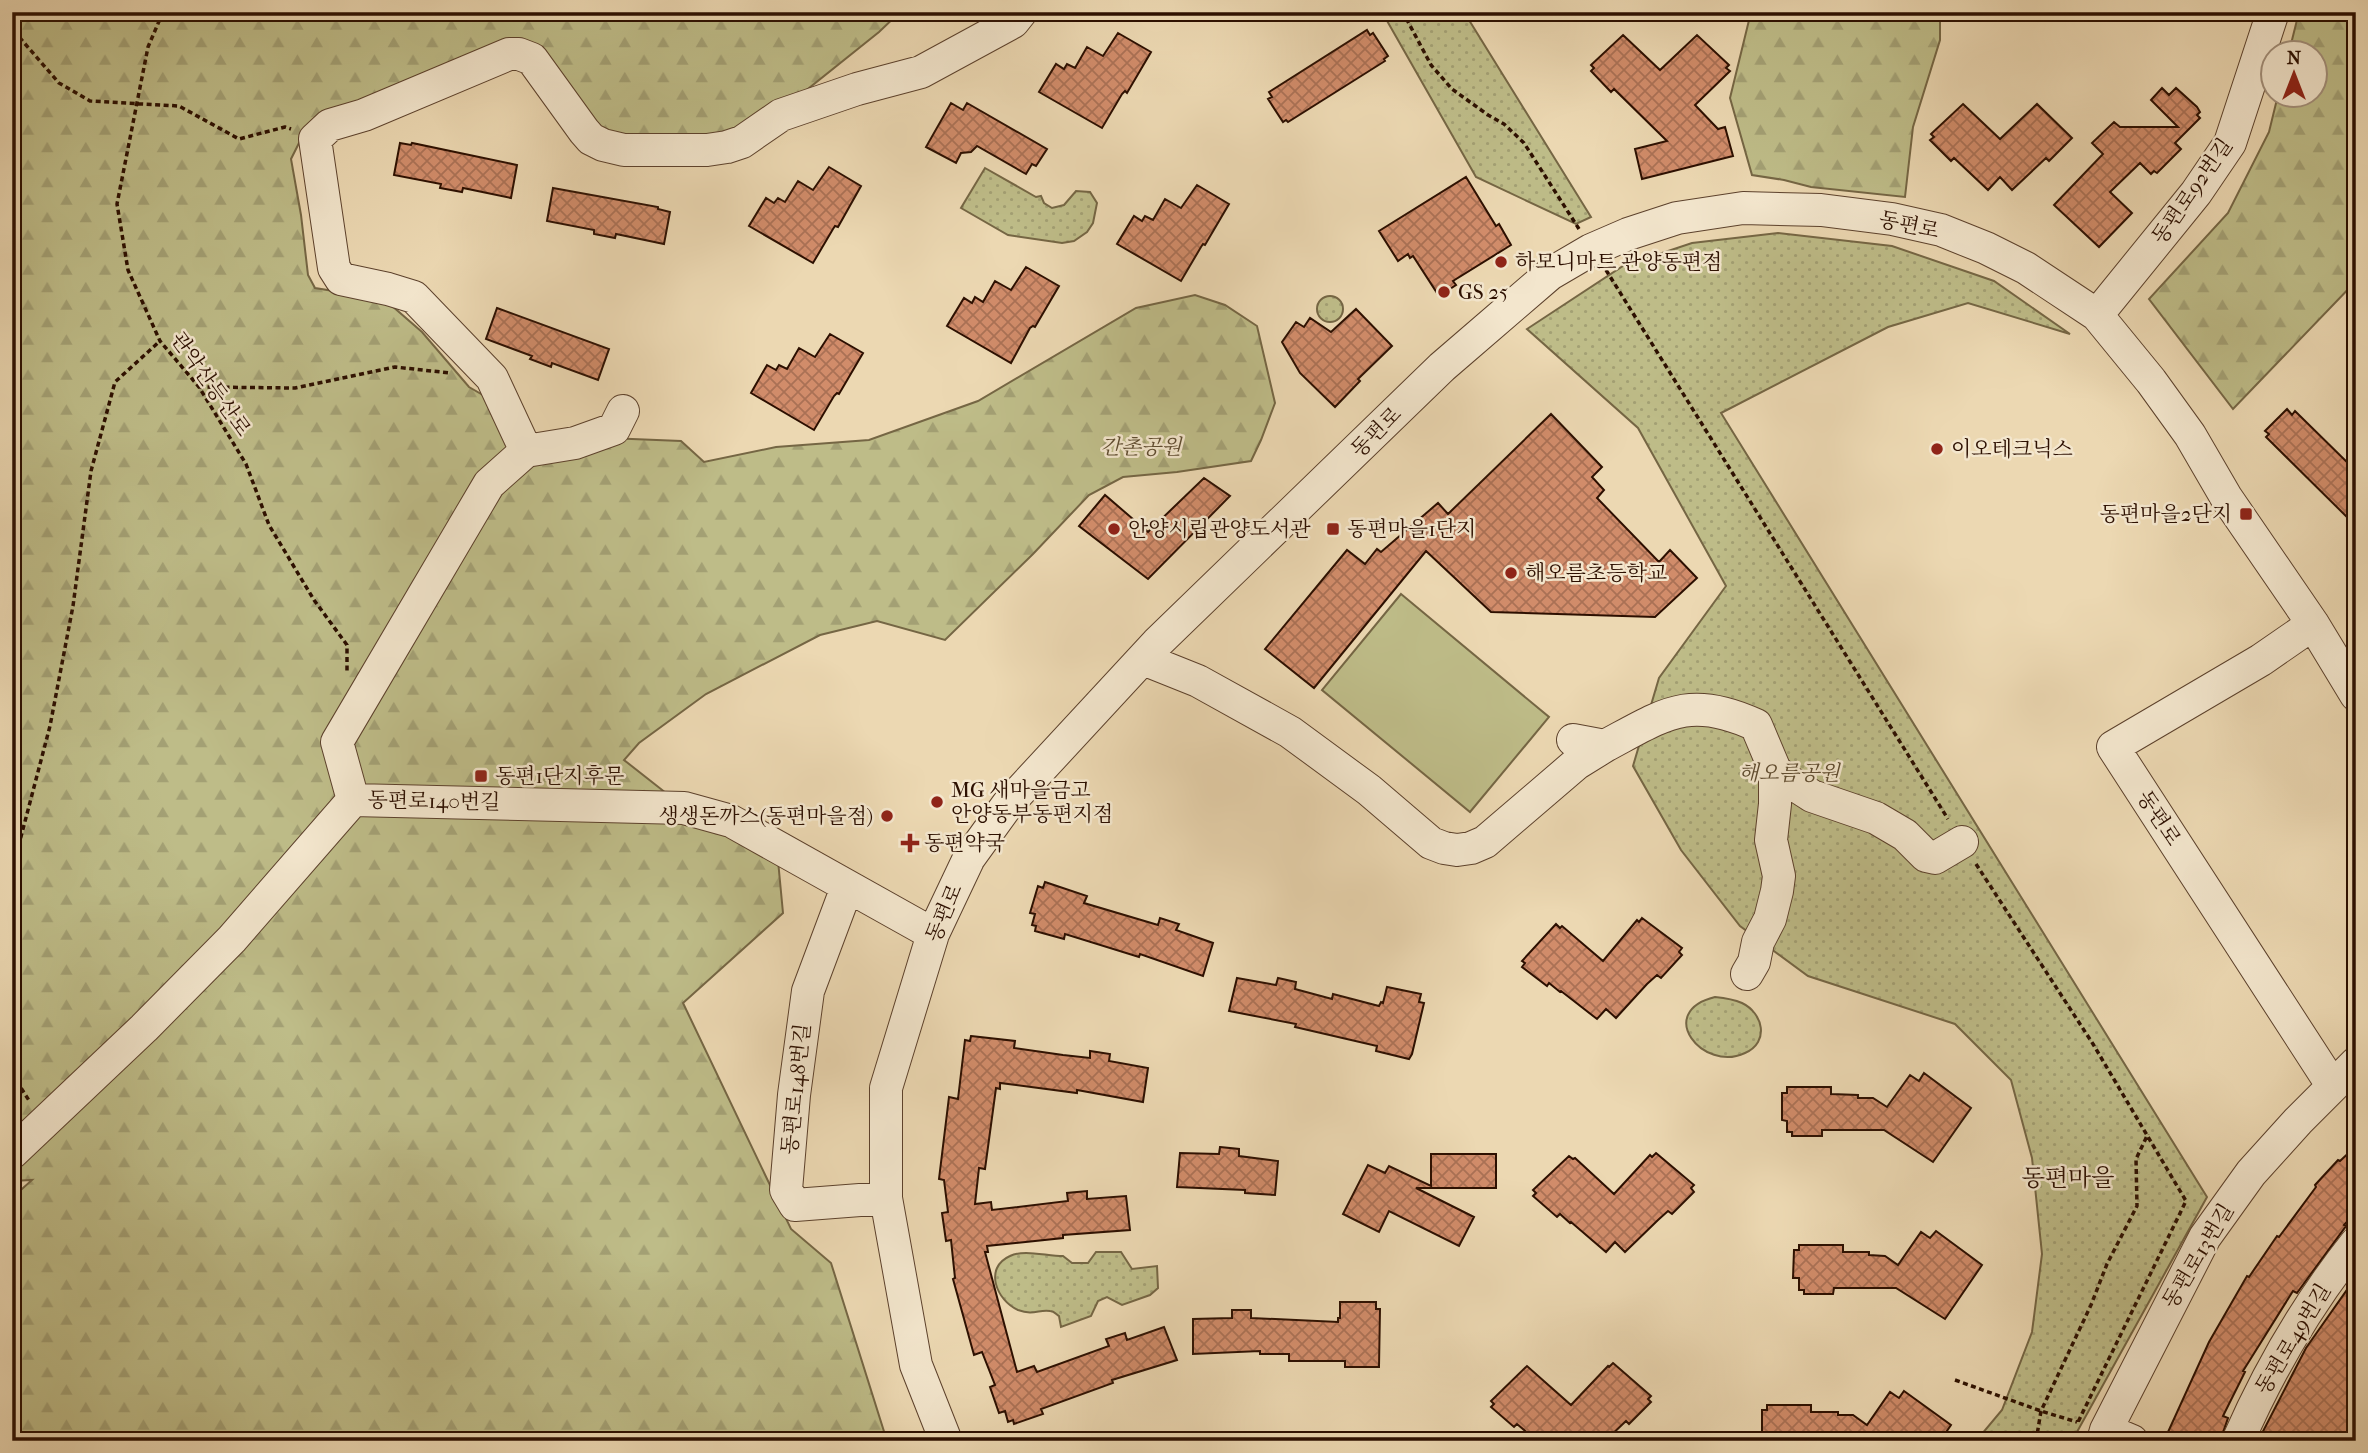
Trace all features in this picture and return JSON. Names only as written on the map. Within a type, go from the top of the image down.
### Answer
[{"type":"street","points":[[526,451],[492,378],[414,298],[388,289],[341,279],[334,268],[315,139],[330,125],[364,115],[509,54],[519,54],[532,59],[584,131],[591,139],[603,145],[624,150],[727,148],[742,142],[781,115],[858,89],[921,72],[1013,22],[1021,12]]},
{"type":"street","name":"동편로92번길","points":[[2097,315],[2196,193],[2230,143],[2273,12]]},
{"type":"street","name":"동편로","points":[[946,1441],[916,1365],[886,1198],[886,1088],[933,934],[969,858],[1008,804],[1143,659],[1452,358],[1550,274],[1591,250],[1677,218],[1743,208],[1821,210],[1892,219],[1941,230],[2026,268],[2097,315],[2151,381],[2190,435],[2226,497],[2313,624],[2356,695]]},
{"type":"street","points":[[353,800],[337,742],[489,484],[526,451],[575,443],[614,429],[623,411]]},
{"type":"street","name":"동편로","points":[[2313,624],[2261,660],[2113,747],[2349,1072]]},
{"type":"street","points":[[1143,659],[1198,681],[1290,732],[1369,790],[1422,837],[1444,848],[1471,848],[1485,842],[1576,764],[1649,721],[1672,712],[1697,708],[1732,714],[1756,725],[1775,771],[1771,840],[1779,876],[1770,919],[1758,942],[1754,962],[1747,974]]},
{"type":"street","points":[[1573,740],[1605,746]]},
{"type":"street","points":[[1775,771],[1812,796],[1876,818],[1905,835],[1927,856],[1935,858],[1962,842]]},
{"type":"street","name":"동편로140번길","points":[[12,1153],[144,1028],[232,939],[353,800],[684,807],[731,821],[933,934]]},
{"type":"street","name":"동편로148번길","points":[[847,887],[808,991],[794,1095],[786,1189],[795,1205],[886,1198]]},
{"type":"street","name":"동편로13번길","points":[[2105,1434],[2163,1314],[2205,1237],[2251,1173],[2349,1072]]},
{"type":"street","name":"동편로49번길","points":[[2238,1441],[2261,1388],[2337,1266],[2356,1243]]},
{"type":"path","name":"관악산등산로","points":[[163,12],[148,47],[117,204],[128,270],[160,341],[199,387],[246,464],[268,525],[314,600],[347,645],[348,684]]},
{"type":"path","points":[[1401,12],[1431,65],[1452,89],[1504,124],[1524,143],[1576,224]]},
{"type":"path","points":[[12,22],[20,38],[59,83],[90,101],[179,106],[239,139],[285,127],[315,139]]},
{"type":"path","points":[[12,871],[50,726],[73,606],[91,471],[116,382],[160,341]]},
{"type":"path","points":[[199,387],[295,388],[395,367],[450,373]]},
{"type":"path","points":[[2036,1441],[2041,1411],[2091,1305],[2107,1264],[2137,1206],[2136,1158],[2148,1134]]},
{"type":"path","points":[[1955,1380],[2105,1434]]},
{"type":"green space","name":"간촌공원","points":[[12,12],[900,12],[774,116],[715,138],[606,140],[533,49],[300,141],[291,159],[308,275],[315,288],[384,299],[422,332],[469,387],[502,406],[534,435],[681,441],[704,462],[776,447],[869,440],[978,401],[1136,308],[1195,295],[1225,305],[1257,326],[1275,403],[1251,461],[1123,477],[1089,495],[945,640],[877,621],[820,635],[706,694],[639,743],[624,760],[685,808],[777,850],[783,913],[683,1003],[791,1229],[831,1263],[887,1441],[12,1441],[12,1198],[32,1180],[12,1181]]},
{"type":"green space","points":[[1382,12],[1464,12],[1591,217],[1576,224],[1476,177]]},
{"type":"green space","points":[[1751,12],[1940,12],[1940,40],[1913,127],[1905,197],[1811,187],[1752,175],[1730,98]]},
{"type":"green space","points":[[2299,12],[2356,12],[2356,281],[2233,409],[2149,299],[2228,213],[2269,132],[2275,108],[2330,108],[2330,38],[2292,38]]},
{"type":"green space","points":[[985,168],[1036,197],[1041,196],[1044,203],[1052,208],[1064,205],[1076,191],[1090,192],[1097,203],[1093,223],[1087,232],[1074,241],[1062,243],[1008,235],[961,208]]},
{"type":"green space","name":"해오름공원","points":[[1778,233],[1892,246],[1994,281],[2070,334],[1968,303],[1888,327],[1721,413],[2207,1197],[2072,1441],[1976,1441],[2002,1410],[2032,1332],[2042,1254],[2032,1158],[2011,1080],[1955,1024],[1808,976],[1740,926],[1681,850],[1633,766],[1659,678],[1726,586],[1638,428],[1527,329],[1623,266],[1692,243]]},
{"type":"green space","points":[[1330,296],[1339,300],[1343,309],[1339,318],[1330,322],[1321,318],[1317,309],[1321,300]]},
{"type":"green space","points":[[1401,594],[1549,717],[1470,812],[1322,690]]},
{"type":"green space","points":[[1715,997],[1742,1003],[1755,1013],[1761,1035],[1753,1048],[1729,1057],[1714,1055],[1691,1038],[1687,1027],[1688,1015],[1697,1005]]},
{"type":"green space","points":[[1096,1252],[1121,1252],[1132,1269],[1157,1266],[1158,1288],[1150,1295],[1122,1305],[1107,1297],[1098,1301],[1091,1316],[1061,1327],[1059,1316],[1053,1311],[1028,1312],[1011,1306],[996,1284],[997,1268],[1002,1261],[1016,1254],[1063,1256],[1072,1263],[1088,1263]]},
{"type":"building","points":[[1367,30],[1370,35],[1373,33],[1388,56],[1385,61],[1288,122],[1283,122],[1268,99],[1272,97],[1269,92]]},
{"type":"building","points":[[1118,33],[1151,52],[1102,128],[1039,92],[1056,64],[1064,69],[1067,64],[1075,68],[1087,47],[1103,56]]},
{"type":"building","points":[[1623,35],[1660,70],[1697,35],[1729,65],[1726,68],[1730,71],[1695,105],[1718,129],[1725,127],[1733,156],[1642,179],[1635,149],[1667,141],[1614,89],[1611,92],[1591,71],[1594,68],[1591,65]]},
{"type":"building","points":[[2162,88],[2169,95],[2176,88],[2197,107],[2200,112],[2197,115],[2200,118],[2175,143],[2181,149],[2157,173],[2154,171],[2151,174],[2140,163],[2110,192],[2132,213],[2099,247],[2054,205],[2103,154],[2092,143],[2114,122],[2120,127],[2178,127],[2151,100]]},
{"type":"building","points":[[951,103],[963,110],[967,103],[1047,149],[1036,166],[1032,164],[1026,174],[977,146],[971,152],[961,153],[956,163],[926,147]]},
{"type":"building","points":[[1963,104],[2000,139],[2037,104],[2072,138],[2049,161],[2046,158],[2012,190],[2000,177],[1988,190],[1954,158],[1951,161],[1930,140],[1934,137],[1931,134]]},
{"type":"building","points":[[400,143],[412,143],[517,165],[511,198],[463,188],[462,192],[440,188],[441,184],[394,175]]},
{"type":"building","points":[[829,167],[861,186],[838,227],[835,226],[813,263],[749,226],[766,198],[774,203],[778,198],[785,202],[798,181],[813,190]]},
{"type":"building","points":[[1466,177],[1511,245],[1453,281],[1456,285],[1439,296],[1413,256],[1410,258],[1408,254],[1398,261],[1379,231]]},
{"type":"building","points":[[1197,185],[1229,204],[1181,281],[1117,244],[1134,216],[1142,221],[1145,216],[1153,220],[1165,199],[1181,208]]},
{"type":"building","points":[[553,188],[658,207],[670,212],[664,244],[616,234],[615,238],[594,234],[594,230],[547,221]]},
{"type":"building","points":[[1026,267],[1059,286],[1035,327],[1030,328],[1011,363],[947,326],[964,298],[972,303],[975,297],[983,302],[995,281],[1011,290]]},
{"type":"building","points":[[497,308],[609,349],[598,380],[552,363],[551,367],[530,359],[532,356],[486,339]]},
{"type":"building","points":[[1356,309],[1392,346],[1358,379],[1360,381],[1335,407],[1300,373],[1282,342],[1296,322],[1304,327],[1310,318],[1331,332]]},
{"type":"building","points":[[830,334],[863,353],[814,430],[751,393],[767,365],[776,370],[779,365],[787,369],[799,348],[815,357]]},
{"type":"building","points":[[2287,409],[2292,415],[2295,411],[2356,471],[2356,526],[2266,437],[2269,434],[2265,431]]},
{"type":"building","points":[[1551,414],[1602,467],[1592,477],[1604,490],[1597,498],[1659,562],[1670,550],[1697,578],[1655,617],[1491,612],[1426,551],[1314,688],[1265,649],[1347,550],[1365,564],[1377,549],[1381,552],[1438,503],[1448,514]]},
{"type":"building","name":"안양시립관양도서관","points":[[1204,478],[1230,496],[1148,579],[1079,526],[1105,495],[1148,532]]},
{"type":"building","points":[[1045,882],[1087,896],[1084,903],[1158,925],[1160,918],[1179,924],[1176,930],[1213,943],[1203,976],[1140,954],[1139,957],[1065,934],[1064,939],[1035,931],[1036,926],[1032,925],[1035,914],[1030,913],[1038,886],[1043,888]]},
{"type":"building","points":[[1642,918],[1682,948],[1679,952],[1682,955],[1661,978],[1657,975],[1647,984],[1616,1018],[1606,1009],[1597,1019],[1561,991],[1549,983],[1547,986],[1522,967],[1525,963],[1522,961],[1556,924],[1560,928],[1562,926],[1603,961],[1637,920],[1639,922]]},
{"type":"building","points":[[1237,978],[1276,985],[1278,978],[1296,982],[1295,989],[1332,999],[1333,994],[1379,1006],[1383,1003],[1387,987],[1421,994],[1419,1002],[1424,1003],[1412,1054],[1409,1059],[1376,1051],[1377,1046],[1295,1027],[1296,1024],[1229,1011]]},
{"type":"building","points":[[971,1036],[1015,1041],[1014,1048],[1063,1055],[1090,1058],[1090,1051],[1110,1054],[1109,1061],[1148,1068],[1143,1102],[1077,1090],[1077,1093],[1000,1083],[1000,1089],[996,1088],[985,1169],[979,1168],[975,1204],[991,1202],[992,1210],[1068,1201],[1067,1193],[1087,1191],[1087,1199],[1126,1196],[1130,1230],[1063,1235],[1063,1238],[987,1246],[988,1252],[985,1252],[1017,1372],[1034,1366],[1037,1372],[1109,1346],[1106,1339],[1125,1333],[1127,1340],[1164,1327],[1177,1360],[1112,1380],[1113,1383],[1041,1409],[1043,1414],[1014,1424],[1013,1420],[1008,1422],[1005,1411],[999,1413],[990,1387],[995,1385],[982,1352],[974,1355],[953,1279],[951,1240],[946,1241],[942,1213],[948,1212],[944,1180],[939,1179],[949,1097],[958,1099],[965,1040],[970,1041]]},
{"type":"building","points":[[1924,1073],[1971,1108],[1933,1162],[1884,1130],[1822,1130],[1822,1136],[1792,1136],[1792,1132],[1787,1132],[1787,1121],[1782,1120],[1782,1093],[1787,1093],[1787,1087],[1831,1087],[1831,1094],[1873,1098],[1887,1107],[1910,1075],[1919,1081]]},
{"type":"building","points":[[2356,1146],[2356,1212],[2297,1293],[2293,1291],[2243,1371],[2245,1372],[2223,1416],[2228,1418],[2220,1441],[2188,1441],[2168,1432],[2209,1342],[2247,1276],[2249,1277],[2277,1236],[2279,1237],[2315,1185],[2338,1160]]},
{"type":"building","points":[[1220,1147],[1239,1149],[1239,1156],[1278,1161],[1275,1195],[1245,1193],[1245,1190],[1177,1187],[1180,1153],[1219,1154]]},
{"type":"building","points":[[1656,1153],[1694,1185],[1691,1188],[1694,1192],[1672,1214],[1668,1211],[1625,1252],[1615,1242],[1606,1252],[1571,1222],[1560,1214],[1557,1217],[1533,1196],[1536,1193],[1533,1190],[1569,1156],[1575,1158],[1614,1194],[1650,1155],[1652,1157]]},
{"type":"building","points":[[1431,1154],[1496,1154],[1496,1188],[1416,1188],[1474,1217],[1459,1246],[1389,1211],[1379,1232],[1343,1214],[1368,1165],[1385,1173],[1389,1166],[1431,1186]]},
{"type":"building","points":[[1936,1231],[1982,1265],[1945,1319],[1896,1288],[1834,1288],[1833,1294],[1804,1294],[1804,1290],[1799,1290],[1799,1278],[1793,1278],[1794,1250],[1799,1250],[1799,1245],[1843,1245],[1843,1252],[1869,1252],[1869,1255],[1885,1256],[1898,1265],[1921,1232],[1930,1238]]},
{"type":"building","points":[[2356,1277],[2356,1434],[2352,1441],[2258,1441],[2306,1348]]},
{"type":"building","points":[[1340,1302],[1376,1302],[1376,1309],[1380,1309],[1379,1367],[1345,1367],[1345,1361],[1289,1361],[1289,1354],[1260,1354],[1260,1351],[1193,1354],[1193,1319],[1232,1318],[1232,1310],[1251,1310],[1251,1318],[1338,1322]]},
{"type":"building","points":[[1613,1363],[1651,1396],[1648,1399],[1651,1402],[1629,1424],[1626,1421],[1605,1441],[1537,1441],[1517,1424],[1514,1427],[1491,1407],[1494,1404],[1491,1401],[1527,1366],[1571,1405]]},
{"type":"building","points":[[1904,1391],[1951,1425],[1940,1441],[1767,1441],[1768,1438],[1762,1438],[1762,1410],[1767,1410],[1767,1405],[1811,1405],[1811,1412],[1853,1415],[1867,1425],[1890,1392],[1899,1398]]},
{"type":"place","name":"하모니마트 관양동편점","points":[[1501,262]]},
{"type":"place","name":"GS 25","points":[[1444,292]]},
{"type":"place","name":"이오테크닉스","points":[[1937,449]]},
{"type":"place","name":"동편마을2단지","points":[[2246,514]]},
{"type":"place","name":"안양시립관양도서관","points":[[1114,529]]},
{"type":"place","name":"동편마을1단지","points":[[1333,529]]},
{"type":"place","name":"해오름초등학교","points":[[1511,573]]},
{"type":"place","name":"동편1단지후문","points":[[481,776]]},
{"type":"place","name":"MG 새마을금고 안양동부동편지점","points":[[937,802]]},
{"type":"place","name":"생생돈까스(동편마을점)","points":[[887,816]]},
{"type":"place","name":"동편약국","points":[[910,843]]},
{"type":"district","name":"동편마을","points":[[2068,1178]]}]
